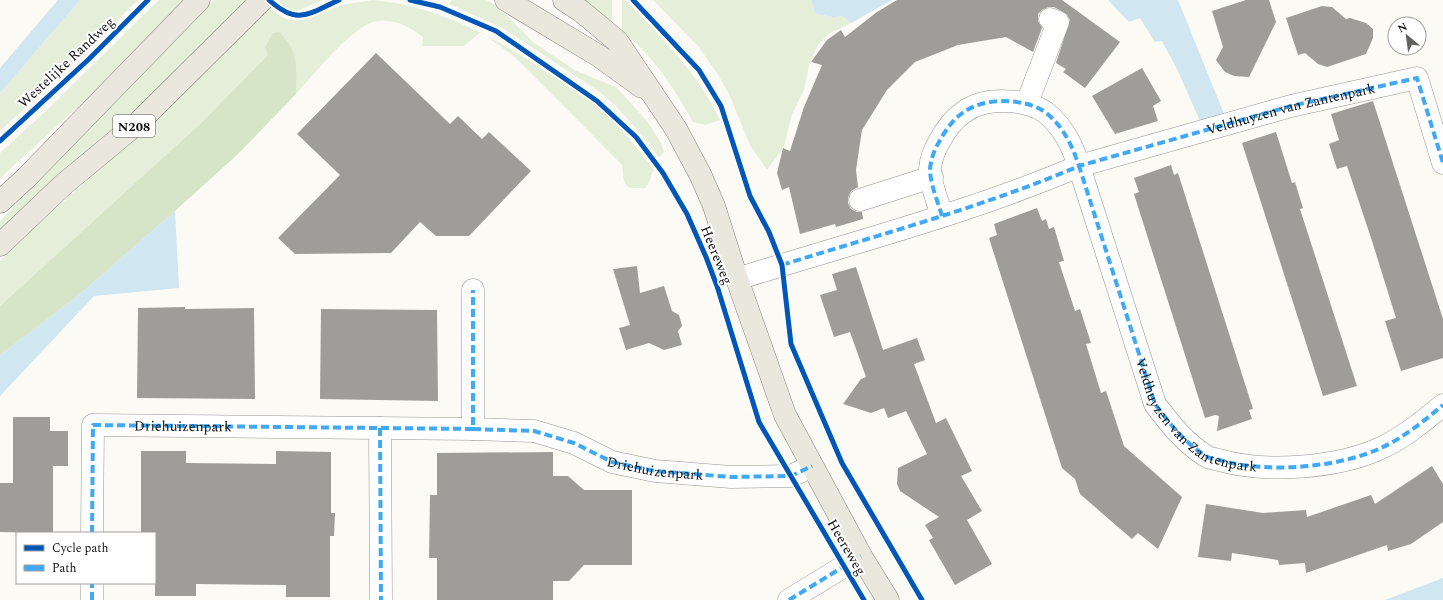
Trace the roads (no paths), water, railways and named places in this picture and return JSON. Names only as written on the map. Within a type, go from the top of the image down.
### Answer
[{"type":"main road","name":"N208","points":[[0,202],[26,178],[199,0]]},
{"type":"main road","name":"N208","points":[[0,245],[62,185],[140,120],[262,0]]},
{"type":"main road","name":"Heereweg","points":[[506,0],[593,52],[653,95]]},
{"type":"main road","name":"Heereweg","points":[[564,0],[581,11],[617,41],[676,129],[701,176],[714,206],[737,279],[785,415],[861,556],[888,600]]},
{"type":"street","points":[[1027,103],[1058,22],[1050,19]]},
{"type":"street","name":"Veldhuyzen van Zantenpark","points":[[737,279],[942,216],[1037,184],[1079,166],[1291,106],[1417,78],[1443,163]]},
{"type":"street","name":"Veldhuyzen van Zantenpark","points":[[942,216],[930,171],[934,151],[945,131],[964,111],[992,101],[1027,103],[1045,112],[1070,142],[1155,404],[1175,430],[1207,456],[1242,466],[1290,468],[1332,462],[1361,455],[1381,448],[1425,420],[1443,406]]},
{"type":"street","points":[[860,200],[932,177]]},
{"type":"street","points":[[473,429],[474,290]]},
{"type":"street","name":"Driehuizenpark","points":[[92,532],[93,425],[534,431],[574,443],[612,462],[655,470],[731,477],[791,476],[812,466]]},
{"type":"street","points":[[380,428],[381,600]]},
{"type":"street","points":[[789,600],[861,556]]},
{"type":"street","points":[[92,584],[92,600]]},
{"type":"water","points":[[58,0],[80,0],[0,93],[0,68]]},
{"type":"water","points":[[811,0],[892,0],[851,23],[842,16],[833,17],[816,14]]},
{"type":"water","points":[[1108,0],[1178,0],[1224,114],[1200,121],[1177,69],[1162,41],[1155,42],[1140,18],[1129,22]]},
{"type":"water","points":[[175,211],[179,288],[94,296],[0,396],[0,355],[79,295]]},
{"type":"water","points":[[1443,578],[1443,600],[1385,600]]}]
